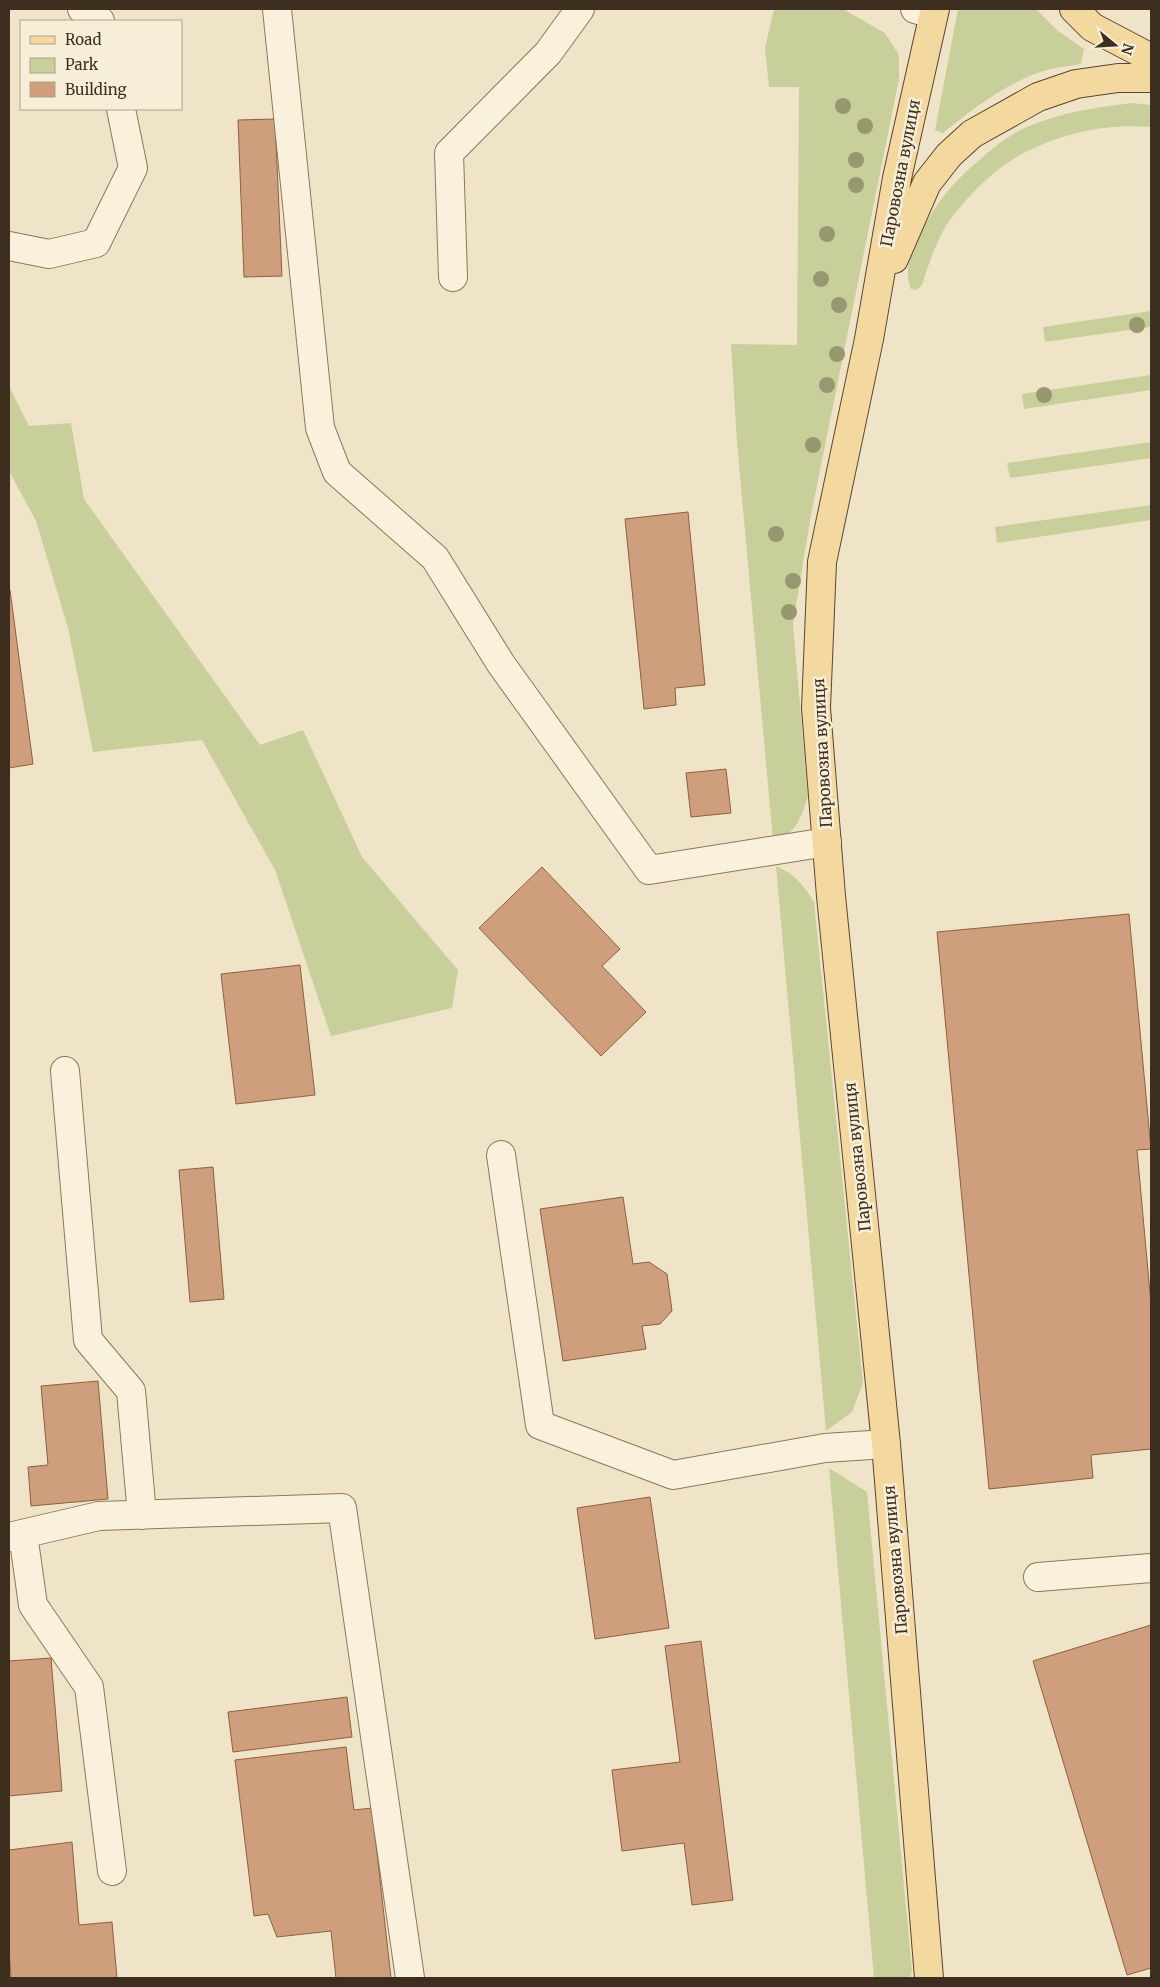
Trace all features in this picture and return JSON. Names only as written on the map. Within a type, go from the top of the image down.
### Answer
[{"type":"main road","points":[[1074,9],[1092,26],[1151,58]]},
{"type":"main road","name":"Паровозна вулиця","points":[[927,10],[869,339],[822,562],[816,708],[827,842],[886,1444],[929,1978]]},
{"type":"main road","name":"Паровозна вулиця","points":[[869,339],[898,247],[927,183],[949,155],[966,139],[1005,114],[1038,97],[1076,84],[1118,78],[1151,78]]},
{"type":"street","points":[[82,9],[98,20]]},
{"type":"street","points":[[278,9],[320,428],[337,472],[435,558],[501,664],[649,870],[827,842]]},
{"type":"street","points":[[453,278],[449,153],[548,53],[580,9]]},
{"type":"street","points":[[9,246],[49,254],[96,243],[133,168],[121,110]]},
{"type":"street","points":[[65,1071],[88,1340],[131,1391],[142,1515]]},
{"type":"street","points":[[502,1155],[540,1425],[673,1475],[825,1448],[886,1444]]},
{"type":"street","points":[[112,1871],[89,1687],[33,1605],[16,1536],[99,1516],[342,1508],[410,1978]]},
{"type":"street","points":[[1038,1577],[1151,1568]]},
{"type":"green space","points":[[774,9],[843,9],[885,33],[899,55],[899,79],[811,515],[793,624],[808,797],[800,818],[792,830],[781,838],[773,840],[737,443],[731,344],[797,345],[799,87],[769,87],[765,48]]},
{"type":"green space","points":[[958,9],[1036,9],[1058,31],[1084,49],[1081,64],[1050,69],[1021,80],[980,104],[943,133],[935,130]]},
{"type":"green space","points":[[1132,103],[1151,105],[1151,127],[1101,128],[1052,140],[1013,159],[986,180],[950,220],[936,247],[922,285],[916,290],[911,289],[908,275],[909,263],[929,218],[940,200],[954,184],[986,154],[1015,133],[1042,121],[1087,110]]},
{"type":"green space","points":[[1151,311],[1151,327],[1045,342],[1043,327]]},
{"type":"green space","points":[[1151,375],[1151,390],[1024,409],[1022,394]]},
{"type":"green space","points":[[9,386],[29,426],[71,423],[84,499],[260,745],[303,730],[362,857],[458,970],[452,1008],[331,1036],[275,870],[202,740],[93,752],[68,628],[36,521],[9,471]]},
{"type":"green space","points":[[1151,442],[1151,458],[1010,478],[1007,463]]},
{"type":"green space","points":[[1151,505],[1151,520],[997,543],[995,527]]},
{"type":"green space","points":[[776,866],[788,872],[798,881],[814,902],[863,1383],[852,1412],[826,1431]]},
{"type":"green space","points":[[829,1468],[867,1492],[912,1971],[910,1978],[874,1978]]},
{"type":"building","points":[[275,119],[282,276],[244,277],[238,120]]},
{"type":"building","points":[[688,512],[705,685],[675,688],[676,705],[644,709],[625,519]]},
{"type":"building","points":[[9,590],[33,764],[9,768]]},
{"type":"building","points":[[726,769],[731,813],[691,817],[686,773]]},
{"type":"building","points":[[542,867],[620,949],[602,966],[646,1012],[601,1056],[479,928]]},
{"type":"building","points":[[1129,914],[1151,1149],[1137,1150],[1151,1304],[1151,1449],[1091,1455],[1093,1478],[989,1489],[937,932]]},
{"type":"building","points":[[300,965],[315,1095],[236,1104],[221,974]]},
{"type":"building","points":[[213,1167],[224,1299],[190,1302],[179,1170]]},
{"type":"building","points":[[623,1197],[633,1264],[649,1262],[667,1274],[672,1311],[660,1324],[642,1326],[646,1349],[563,1361],[540,1209]]},
{"type":"building","points":[[98,1381],[108,1499],[31,1506],[28,1467],[48,1465],[41,1386]]},
{"type":"building","points":[[650,1497],[669,1628],[595,1639],[577,1508]]},
{"type":"building","points":[[1151,1625],[1151,1968],[1127,1975],[1033,1661]]},
{"type":"building","points":[[701,1641],[733,1900],[692,1905],[684,1843],[622,1851],[612,1770],[680,1762],[665,1646]]},
{"type":"building","points":[[51,1658],[62,1791],[9,1796],[9,1661]]},
{"type":"building","points":[[347,1697],[352,1737],[233,1752],[228,1712]]},
{"type":"building","points":[[346,1747],[354,1810],[372,1808],[391,1978],[336,1978],[331,1931],[277,1937],[268,1914],[254,1916],[235,1760]]},
{"type":"building","points":[[72,1842],[79,1925],[112,1922],[117,1978],[11,1978],[9,1950],[9,1850]]}]
